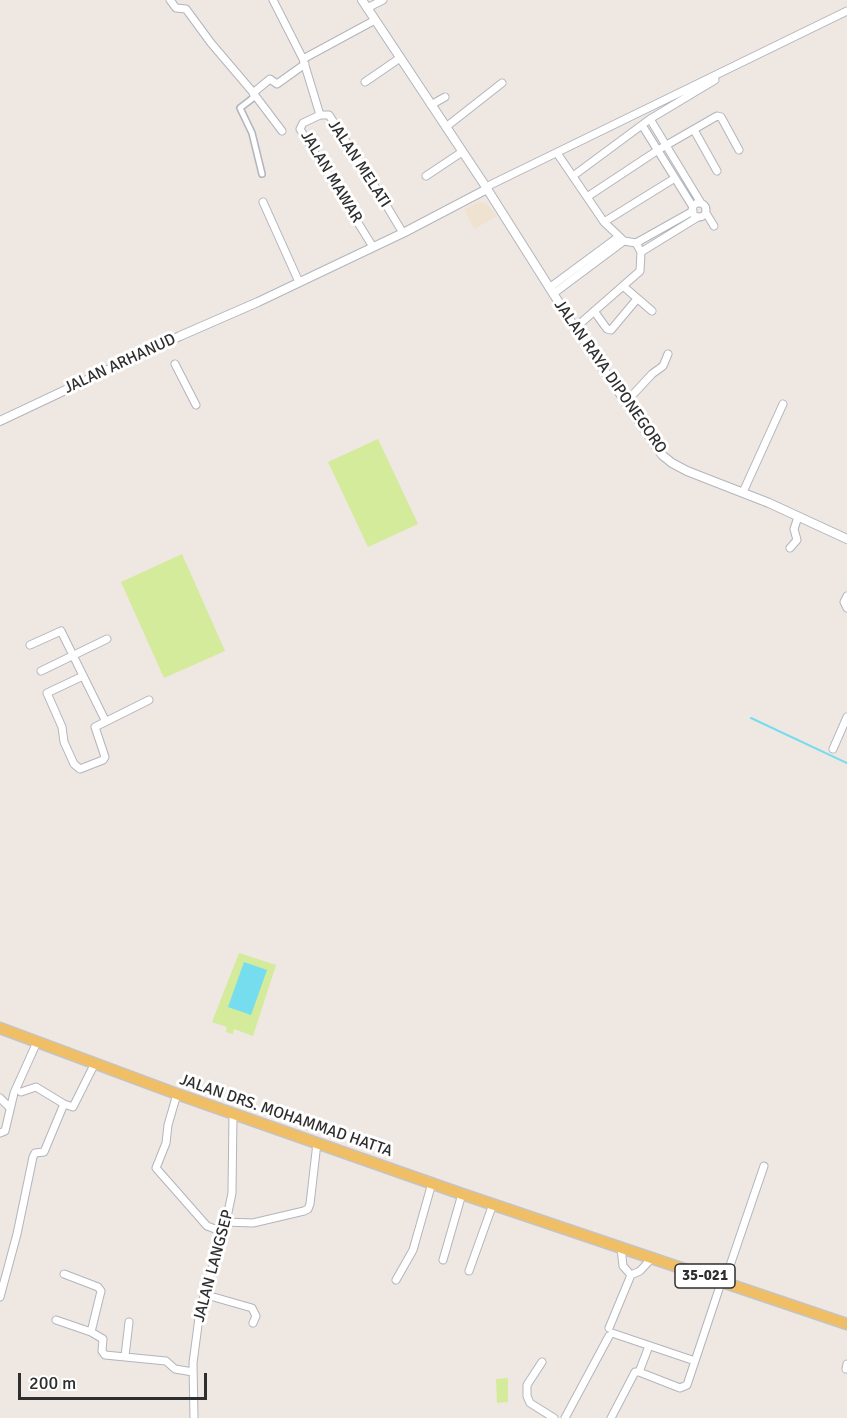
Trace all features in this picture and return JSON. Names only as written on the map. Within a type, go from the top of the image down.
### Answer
[{"type":"main road","name":"JALAN DRS. MOHAMMAD HATTA","points":[[0,1028],[94,1065],[621,1248]]},
{"type":"main road","name":"35-021","points":[[621,1248],[722,1286],[847,1324]]},
{"type":"street","points":[[170,0],[176,8],[186,9],[282,131]]},
{"type":"street","name":"JALAN MELATI","points":[[273,0],[304,61],[320,115],[329,116],[372,180],[403,234]]},
{"type":"street","points":[[365,4],[383,0]]},
{"type":"street","name":"JALAN RAYA DIPONEGORO","points":[[365,4],[487,188],[575,328],[667,459],[696,475],[743,492],[847,540]]},
{"type":"street","points":[[487,188],[847,11]]},
{"type":"street","points":[[262,174],[252,133],[240,108],[253,98],[253,93],[270,79],[278,84],[304,61],[375,20]]},
{"type":"street","points":[[365,82],[400,58]]},
{"type":"street","points":[[573,176],[650,119],[717,79]]},
{"type":"street","points":[[446,127],[502,83]]},
{"type":"street","points":[[431,105],[445,97]]},
{"type":"street","name":"JALAN MAWAR","points":[[320,115],[303,123],[300,129],[373,247]]},
{"type":"street","points":[[587,197],[658,150],[719,116],[739,150]]},
{"type":"street","points":[[650,119],[706,208],[706,213],[714,226]]},
{"type":"street","points":[[642,125],[694,212],[703,216],[706,213]]},
{"type":"street","points":[[694,130],[717,171]]},
{"type":"street","points":[[426,176],[462,152]]},
{"type":"street","points":[[559,156],[604,222],[621,239],[636,243],[694,212]]},
{"type":"street","points":[[604,222],[675,178]]},
{"type":"street","name":"JALAN ARHANUD","points":[[0,421],[403,234],[487,188]]},
{"type":"street","points":[[262,202],[299,282]]},
{"type":"street","points":[[641,252],[694,212],[696,204],[701,203]]},
{"type":"street","points":[[551,291],[621,239]]},
{"type":"street","points":[[575,328],[640,271],[641,252],[636,243]]},
{"type":"street","points":[[623,286],[652,311]]},
{"type":"street","points":[[594,311],[607,329],[611,330],[637,298]]},
{"type":"street","points":[[626,402],[652,374],[661,368],[668,354]]},
{"type":"street","points":[[175,364],[196,405]]},
{"type":"street","points":[[743,492],[783,404]]},
{"type":"street","points":[[790,548],[797,540],[794,529],[798,517]]},
{"type":"street","points":[[847,596],[844,602],[847,609]]},
{"type":"street","points":[[30,645],[61,631],[105,720]]},
{"type":"street","points":[[42,671],[107,639]]},
{"type":"street","points":[[84,676],[47,693],[62,727],[64,742],[77,768],[82,769],[105,758],[95,727],[149,700]]},
{"type":"street","points":[[832,749],[847,717]]},
{"type":"street","points":[[0,1133],[5,1131],[10,1104],[37,1042]]},
{"type":"street","points":[[17,1092],[36,1087],[73,1107],[94,1065]]},
{"type":"street","points":[[177,1094],[168,1125],[166,1143],[156,1168],[207,1226],[223,1232]]},
{"type":"street","points":[[0,1098],[10,1104]]},
{"type":"street","points":[[0,1297],[17,1234],[33,1157],[35,1154],[44,1152],[64,1104]]},
{"type":"street","name":"JALAN LANGSEP","points":[[194,1418],[193,1372],[203,1294],[226,1222],[232,1193],[233,1113]]},
{"type":"street","points":[[226,1222],[253,1223],[308,1209],[316,1143]]},
{"type":"street","points":[[639,1372],[682,1388],[687,1386],[764,1166]]},
{"type":"street","points":[[396,1280],[413,1250],[432,1184]]},
{"type":"street","points":[[443,1260],[462,1194]]},
{"type":"street","points":[[469,1271],[493,1204]]},
{"type":"street","points":[[621,1248],[623,1266],[631,1275]]},
{"type":"street","points":[[542,1362],[527,1385],[528,1400],[532,1400],[560,1417],[609,1333],[631,1275],[640,1271],[652,1258]]},
{"type":"street","points":[[64,1274],[100,1288],[91,1332]]},
{"type":"street","points":[[203,1294],[252,1308],[256,1316],[253,1323]]},
{"type":"street","points":[[56,1320],[91,1332],[103,1340],[102,1351],[105,1355],[166,1361],[174,1369],[193,1372]]},
{"type":"street","points":[[125,1356],[129,1322]]},
{"type":"street","points":[[609,1333],[695,1361]]},
{"type":"street","points":[[611,1418],[633,1375],[639,1372],[649,1346]]},
{"type":"shaded area","points":[[479,202],[486,203],[497,216],[474,229],[464,209]]},
{"type":"green space","points":[[378,439],[418,524],[368,547],[328,462]]},
{"type":"green space","points":[[182,554],[225,651],[164,678],[121,582]]},
{"type":"green space","points":[[239,953],[276,965],[253,1036],[234,1029],[233,1034],[226,1032],[227,1027],[212,1022]]},
{"type":"green space","points":[[508,1378],[508,1402],[497,1403],[496,1379]]},
{"type":"water","points":[[244,962],[267,970],[251,1015],[228,1007]]},
{"type":"waterway","points":[[751,718],[847,763]]}]
